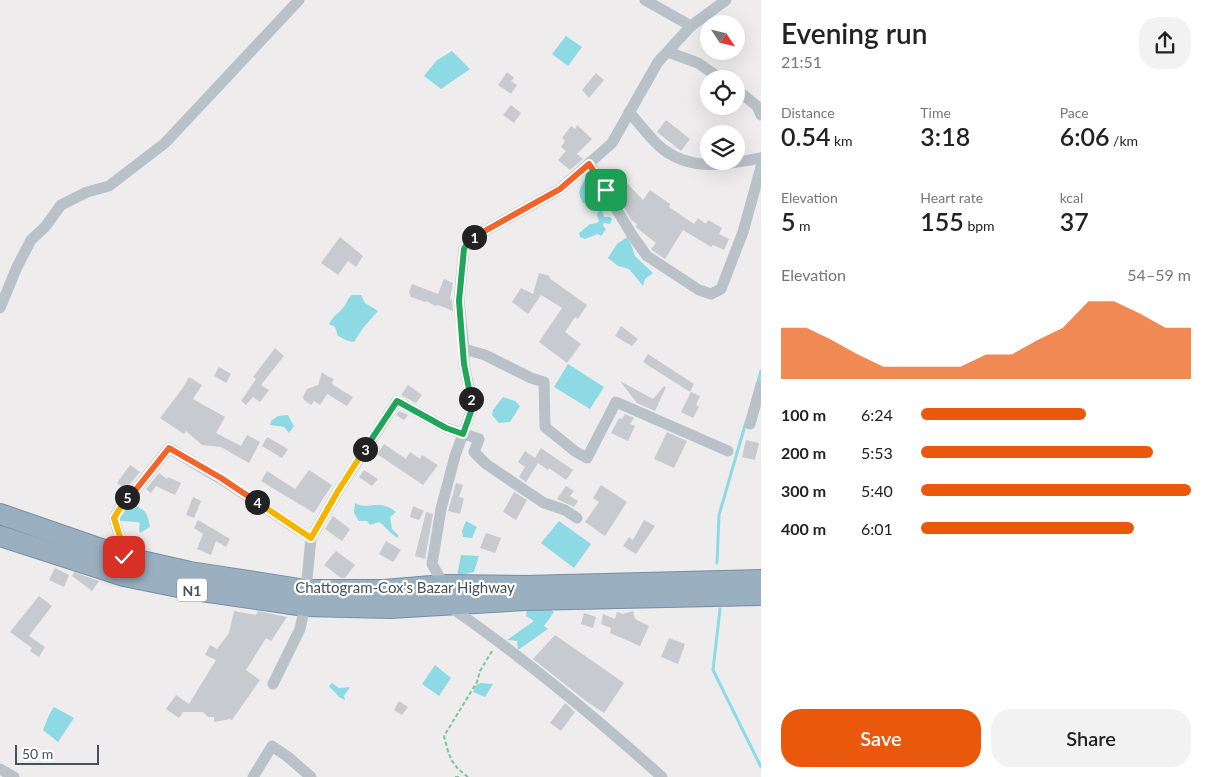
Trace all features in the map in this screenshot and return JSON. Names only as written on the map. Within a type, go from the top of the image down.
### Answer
[{"type":"highway","name":"Chattogram-Cox's Bazar Highway","points":[[0,514],[124,557],[305,598],[444,585],[536,586],[761,580]]},
{"type":"highway","name":"Chattogram-Cox's Bazar Highway","points":[[0,536],[124,576],[188,589],[305,598],[390,608],[525,600],[761,595]]},
{"type":"street","points":[[0,308],[17,267],[31,240],[44,227],[61,204],[87,192],[110,186],[165,143],[299,0]]},
{"type":"street","points":[[645,0],[692,26]]},
{"type":"street","points":[[444,585],[432,564],[442,509],[455,456],[473,406],[464,364],[459,301],[464,249],[469,240],[560,189],[612,143],[658,62],[692,26],[726,0]]},
{"type":"street","points":[[668,52],[698,63],[708,70]]},
{"type":"street","points":[[745,96],[757,106],[761,115]]},
{"type":"street","points":[[630,112],[663,149],[689,163],[719,165],[761,158]]},
{"type":"street","points":[[589,164],[647,256],[699,290],[711,294],[721,289],[744,232],[761,167]]},
{"type":"street","points":[[464,349],[485,355],[531,378],[544,382],[545,427],[576,452],[587,458],[616,402],[728,451]]},
{"type":"street","points":[[750,424],[761,385]]},
{"type":"street","points":[[273,684],[300,629],[311,538],[338,491],[397,401],[446,428],[479,439],[474,452],[486,464],[544,504],[565,510],[577,518]]},
{"type":"street","points":[[124,557],[122,543],[114,518],[125,499],[134,492],[169,448],[221,478],[311,538]]},
{"type":"street","points":[[447,605],[558,687],[662,777]]},
{"type":"street","points":[[253,777],[272,746],[295,762],[311,777]]},
{"type":"street","points":[[0,769],[14,777]]},
{"type":"path","points":[[468,777],[456,769],[448,752],[444,736],[477,682],[480,671],[495,646]]},
{"type":"path","points":[[455,777],[460,777]]},
{"type":"water","points":[[566,36],[582,47],[568,66],[552,54]]},
{"type":"water","points":[[452,51],[470,69],[441,89],[424,76],[437,60]]},
{"type":"water","points":[[586,177],[595,177],[602,195],[590,204],[583,203],[580,195],[580,189]]},
{"type":"water","points":[[602,211],[604,217],[612,219],[610,224],[604,223],[603,226],[606,229],[601,236],[598,234],[585,239],[580,237],[579,233],[590,224],[599,221],[597,215],[598,212]]},
{"type":"water","points":[[627,237],[635,256],[653,273],[645,279],[643,286],[629,269],[618,266],[608,258],[617,244]]},
{"type":"water","points":[[352,295],[361,295],[365,303],[378,311],[354,342],[338,336],[335,327],[329,324]]},
{"type":"water","points":[[568,364],[604,387],[590,409],[554,387]]},
{"type":"water","points":[[503,397],[515,401],[520,406],[510,422],[499,423],[492,415],[493,410]]},
{"type":"water","points":[[288,415],[294,426],[289,433],[284,427],[270,425],[271,421],[278,416]]},
{"type":"water","points":[[132,496],[134,502],[132,504],[141,508],[146,513],[149,522],[150,527],[140,533],[140,524],[138,522],[121,521],[117,514]]},
{"type":"water","points":[[355,503],[365,506],[384,506],[396,512],[390,517],[392,529],[398,535],[398,538],[379,522],[370,525],[367,521],[359,521],[354,513]]},
{"type":"water","points":[[466,521],[477,527],[472,538],[463,537],[462,531]]},
{"type":"water","points":[[559,521],[591,544],[574,568],[541,543]]},
{"type":"water","points":[[461,555],[479,556],[474,572],[457,576]]},
{"type":"water","points":[[550,609],[554,612],[544,626],[548,629],[518,650],[517,641],[507,640],[534,621],[526,616],[527,610]]},
{"type":"water","points":[[435,665],[451,678],[439,696],[422,684]]},
{"type":"water","points":[[332,683],[339,688],[350,687],[344,696],[345,700],[339,697],[329,686]]},
{"type":"water","points":[[481,683],[493,684],[485,697],[473,692],[476,685]]},
{"type":"water","points":[[54,707],[74,718],[58,742],[43,730]]},
{"type":"building","points":[[507,72],[514,78],[511,81],[517,85],[511,94],[498,85]]},
{"type":"building","points":[[596,73],[604,80],[589,98],[582,90]]},
{"type":"building","points":[[511,105],[521,113],[514,123],[503,115]]},
{"type":"building","points":[[666,120],[690,139],[681,151],[657,132]]},
{"type":"building","points":[[577,125],[592,139],[577,154],[583,159],[570,170],[558,160],[566,151],[561,147],[565,141],[562,138],[571,126],[575,129]]},
{"type":"building","points":[[625,181],[643,200],[650,190],[670,204],[669,207],[694,224],[698,218],[706,224],[708,220],[722,228],[719,234],[729,239],[724,250],[713,245],[711,247],[683,230],[665,259],[652,250],[656,243],[637,228],[637,224],[631,220],[618,196],[622,192],[618,188]]},
{"type":"building","points":[[340,237],[363,256],[356,267],[348,261],[338,275],[321,263]]},
{"type":"building","points":[[539,273],[550,276],[549,278],[587,305],[578,319],[575,317],[565,332],[581,344],[567,363],[539,342],[562,308],[541,295],[528,314],[512,302],[521,288],[533,294]]},
{"type":"building","points":[[444,279],[453,283],[450,299],[452,300],[453,311],[411,297],[409,292],[412,284],[438,294]]},
{"type":"building","points":[[621,326],[638,339],[632,346],[615,336]]},
{"type":"building","points":[[275,348],[284,356],[261,385],[269,390],[260,402],[253,397],[246,405],[241,401],[256,379],[253,377]]},
{"type":"building","points":[[648,354],[694,384],[690,392],[643,362]]},
{"type":"building","points":[[219,367],[231,374],[226,383],[214,376]]},
{"type":"building","points":[[322,372],[334,379],[333,385],[353,397],[347,406],[327,394],[320,405],[314,401],[311,405],[304,400],[303,397],[307,389],[318,385]]},
{"type":"building","points":[[189,377],[202,385],[193,399],[225,417],[216,433],[241,446],[247,435],[260,442],[249,463],[221,447],[202,445],[186,431],[184,434],[160,418]]},
{"type":"building","points":[[620,381],[653,399],[664,386],[666,387],[655,411],[637,403]]},
{"type":"building","points":[[408,385],[422,395],[416,403],[401,395]]},
{"type":"building","points":[[691,392],[700,396],[696,405],[699,407],[693,418],[681,412]]},
{"type":"building","points":[[399,411],[408,415],[404,420],[396,415]]},
{"type":"building","points":[[625,414],[634,418],[630,424],[635,426],[628,441],[611,433],[619,418],[622,419]]},
{"type":"building","points":[[667,432],[687,441],[674,468],[654,459]]},
{"type":"building","points":[[267,437],[288,449],[282,458],[262,446]]},
{"type":"building","points":[[746,440],[759,443],[755,460],[742,457]]},
{"type":"building","points":[[384,444],[406,459],[410,452],[420,459],[422,455],[438,465],[423,485],[377,454]]},
{"type":"building","points":[[541,448],[573,470],[566,480],[538,463],[526,482],[519,477],[525,467],[518,462],[525,451],[535,458]]},
{"type":"building","points":[[130,465],[140,472],[126,489],[117,483]]},
{"type":"building","points":[[309,470],[332,485],[314,513],[261,481],[267,471],[295,489]]},
{"type":"building","points":[[364,470],[378,479],[372,486],[359,477]]},
{"type":"building","points":[[159,473],[167,479],[168,477],[181,483],[175,495],[156,486],[151,493],[146,489]]},
{"type":"building","points":[[456,483],[463,485],[459,497],[464,498],[460,514],[448,511]]},
{"type":"building","points":[[601,485],[627,502],[605,536],[585,522],[599,502],[593,498]]},
{"type":"building","points":[[566,486],[574,491],[570,496],[578,501],[574,507],[557,499]]},
{"type":"building","points":[[514,492],[527,500],[516,520],[503,512]]},
{"type":"building","points":[[193,497],[201,501],[194,518],[186,515]]},
{"type":"building","points":[[413,506],[424,511],[419,520],[410,517]]},
{"type":"building","points":[[426,512],[433,514],[425,559],[415,556]]},
{"type":"building","points":[[333,516],[350,529],[342,541],[325,529]]},
{"type":"building","points":[[198,520],[230,539],[226,547],[216,541],[211,555],[197,549],[203,534],[194,528]]},
{"type":"building","points":[[644,520],[655,526],[636,554],[623,546],[629,537],[633,540]]},
{"type":"building","points":[[486,533],[501,538],[495,553],[480,548]]},
{"type":"building","points":[[386,541],[401,550],[393,562],[379,554]]},
{"type":"building","points":[[336,551],[355,565],[345,578],[341,578],[324,565]]},
{"type":"building","points":[[55,568],[69,575],[64,587],[49,580]]},
{"type":"building","points":[[74,572],[99,581],[92,591],[72,576]]},
{"type":"building","points":[[39,596],[52,606],[29,636],[45,647],[39,657],[30,651],[32,648],[10,632]]},
{"type":"building","points":[[234,611],[256,615],[258,611],[287,617],[271,641],[266,638],[246,670],[260,680],[232,720],[214,722],[214,717],[208,717],[203,712],[183,712],[179,718],[166,709],[176,695],[189,704],[216,660],[205,655],[210,645],[217,649],[229,633]]},
{"type":"building","points":[[633,611],[635,619],[649,626],[640,646],[610,633],[611,628],[601,624],[603,614],[615,619],[617,612],[623,614]]},
{"type":"building","points":[[584,613],[596,617],[593,628],[581,624]]},
{"type":"building","points":[[555,635],[624,683],[604,713],[533,659]]},
{"type":"building","points":[[669,638],[685,644],[678,664],[661,657]]},
{"type":"building","points":[[399,701],[408,707],[402,715],[394,710]]},
{"type":"building","points":[[565,703],[575,712],[561,731],[550,723]]},
{"type":"waterway","points":[[758,382],[761,371]]},
{"type":"waterway","points":[[717,563],[719,515],[746,422]]},
{"type":"waterway","points":[[720,609],[713,670],[761,767]]},
{"type":"route","points":[[124,557],[122,543],[114,518],[125,499],[134,492],[169,448],[221,478],[311,538],[338,491],[397,401],[446,428],[463,434],[473,406],[464,364],[459,301],[464,249],[469,240],[560,189],[589,164],[606,190]]}]
